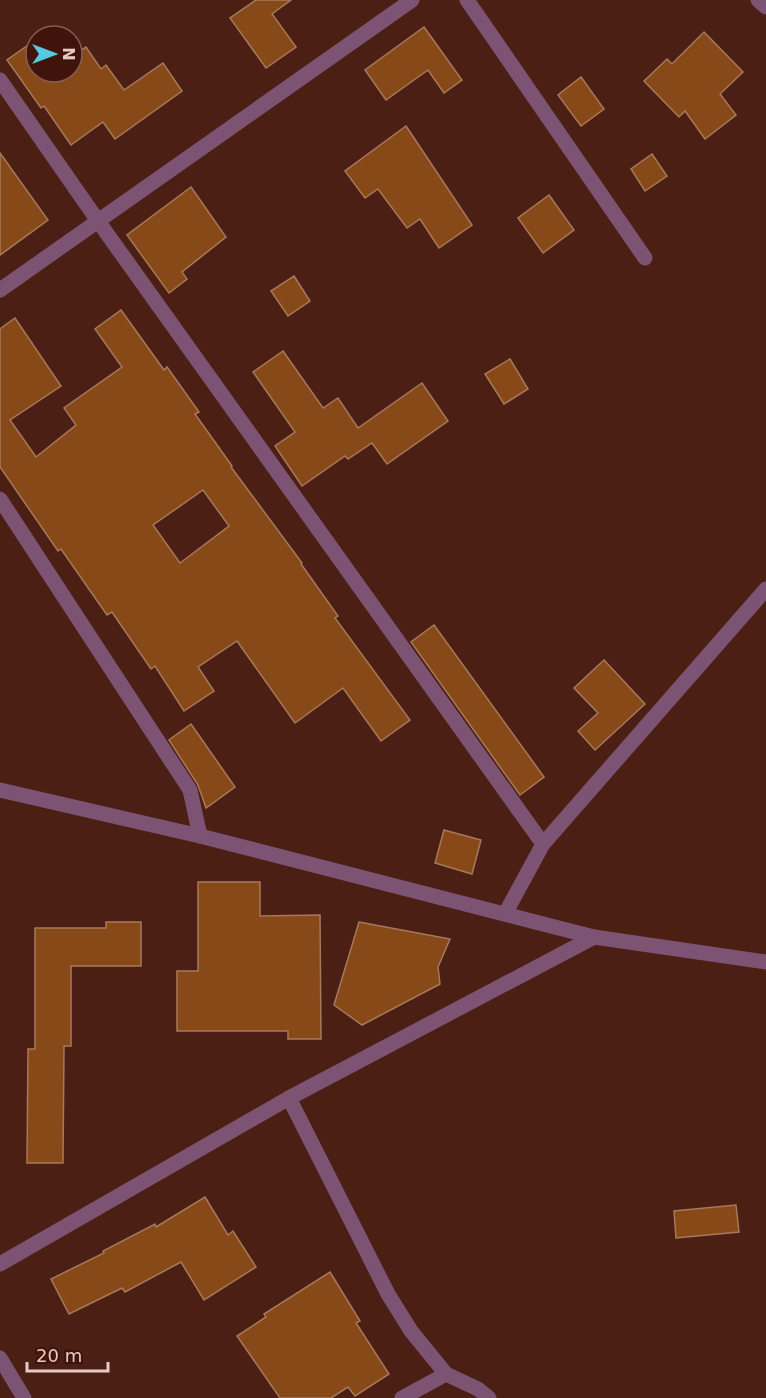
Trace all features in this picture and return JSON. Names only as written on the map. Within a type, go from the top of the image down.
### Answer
[{"type":"street","points":[[0,290],[412,0]]},
{"type":"street","points":[[467,0],[645,258]]},
{"type":"street","points":[[758,0],[766,7]]},
{"type":"street","points":[[0,80],[98,221],[543,844]]},
{"type":"street","points":[[0,499],[190,790],[200,836]]},
{"type":"street","points":[[505,914],[543,844],[766,589]]},
{"type":"street","points":[[0,790],[200,836],[594,937],[766,962]]},
{"type":"street","points":[[0,1264],[289,1098],[594,937]]},
{"type":"street","points":[[289,1098],[388,1294],[411,1331],[446,1374],[478,1389],[489,1398]]},
{"type":"street","points":[[0,1358],[24,1398]]},
{"type":"street","points":[[402,1398],[446,1374]]},
{"type":"building","points":[[256,0],[291,0],[272,14],[296,47],[266,68],[230,18]]},
{"type":"building","points":[[424,27],[462,80],[444,93],[428,70],[386,100],[365,70]]},
{"type":"building","points":[[704,32],[743,72],[720,94],[736,115],[705,139],[685,111],[679,117],[644,81],[667,59],[672,64]]},
{"type":"building","points":[[86,47],[101,69],[106,65],[124,90],[163,63],[182,91],[115,139],[103,122],[71,145],[44,106],[41,108],[24,84],[84,84],[84,48]]},
{"type":"building","points":[[24,48],[24,84],[7,60]]},
{"type":"building","points":[[581,77],[604,109],[581,126],[558,95]]},
{"type":"building","points":[[406,126],[472,225],[439,248],[420,219],[407,228],[378,189],[365,198],[345,171]]},
{"type":"building","points":[[0,153],[48,220],[0,255]]},
{"type":"building","points":[[652,154],[667,176],[645,191],[631,169]]},
{"type":"building","points":[[191,187],[226,237],[182,272],[187,279],[169,293],[127,235]]},
{"type":"building","points":[[549,195],[574,230],[543,253],[518,218]]},
{"type":"building","points":[[294,276],[310,301],[288,316],[271,291]]},
{"type":"building","points":[[121,310],[164,370],[167,367],[199,412],[195,414],[231,467],[302,563],[338,616],[335,618],[410,720],[381,741],[343,688],[295,723],[237,641],[198,667],[214,691],[184,711],[155,666],[151,669],[112,612],[107,615],[61,549],[58,551],[0,467],[0,329],[15,318],[61,386],[10,420],[36,457],[76,425],[64,408],[122,367],[95,329]],"holes":[[[203,490],[229,526],[180,563],[153,525]]]},
{"type":"building","points":[[283,351],[323,408],[338,398],[358,428],[422,383],[448,421],[387,464],[372,443],[348,459],[345,456],[302,486],[275,446],[295,432],[253,372]]},
{"type":"building","points":[[510,359],[528,389],[504,404],[485,374]]},
{"type":"building","points":[[434,625],[544,777],[520,795],[411,642]]},
{"type":"building","points":[[604,660],[645,704],[595,750],[578,731],[598,713],[574,688]]},
{"type":"building","points":[[191,724],[235,787],[206,808],[198,785],[169,740]]},
{"type":"building","points":[[444,830],[481,840],[472,874],[435,863]]},
{"type":"building","points":[[198,882],[260,882],[260,916],[320,915],[321,1039],[288,1039],[288,1031],[177,1031],[177,971],[198,971]]},
{"type":"building","points":[[106,922],[141,922],[141,966],[71,966],[71,1046],[64,1046],[63,1163],[27,1163],[28,1049],[35,1049],[35,928],[106,928]]},
{"type":"building","points":[[359,922],[450,939],[438,967],[440,984],[362,1025],[334,1005]]},
{"type":"building","points":[[205,1197],[228,1235],[233,1231],[256,1267],[204,1300],[181,1262],[125,1292],[122,1288],[69,1314],[51,1279],[155,1224],[156,1227]]},
{"type":"building","points":[[736,1205],[739,1232],[676,1238],[674,1211]]},
{"type":"building","points":[[330,1272],[360,1321],[356,1323],[389,1374],[355,1396],[348,1387],[331,1398],[280,1398],[237,1336],[266,1317],[264,1314]]}]
